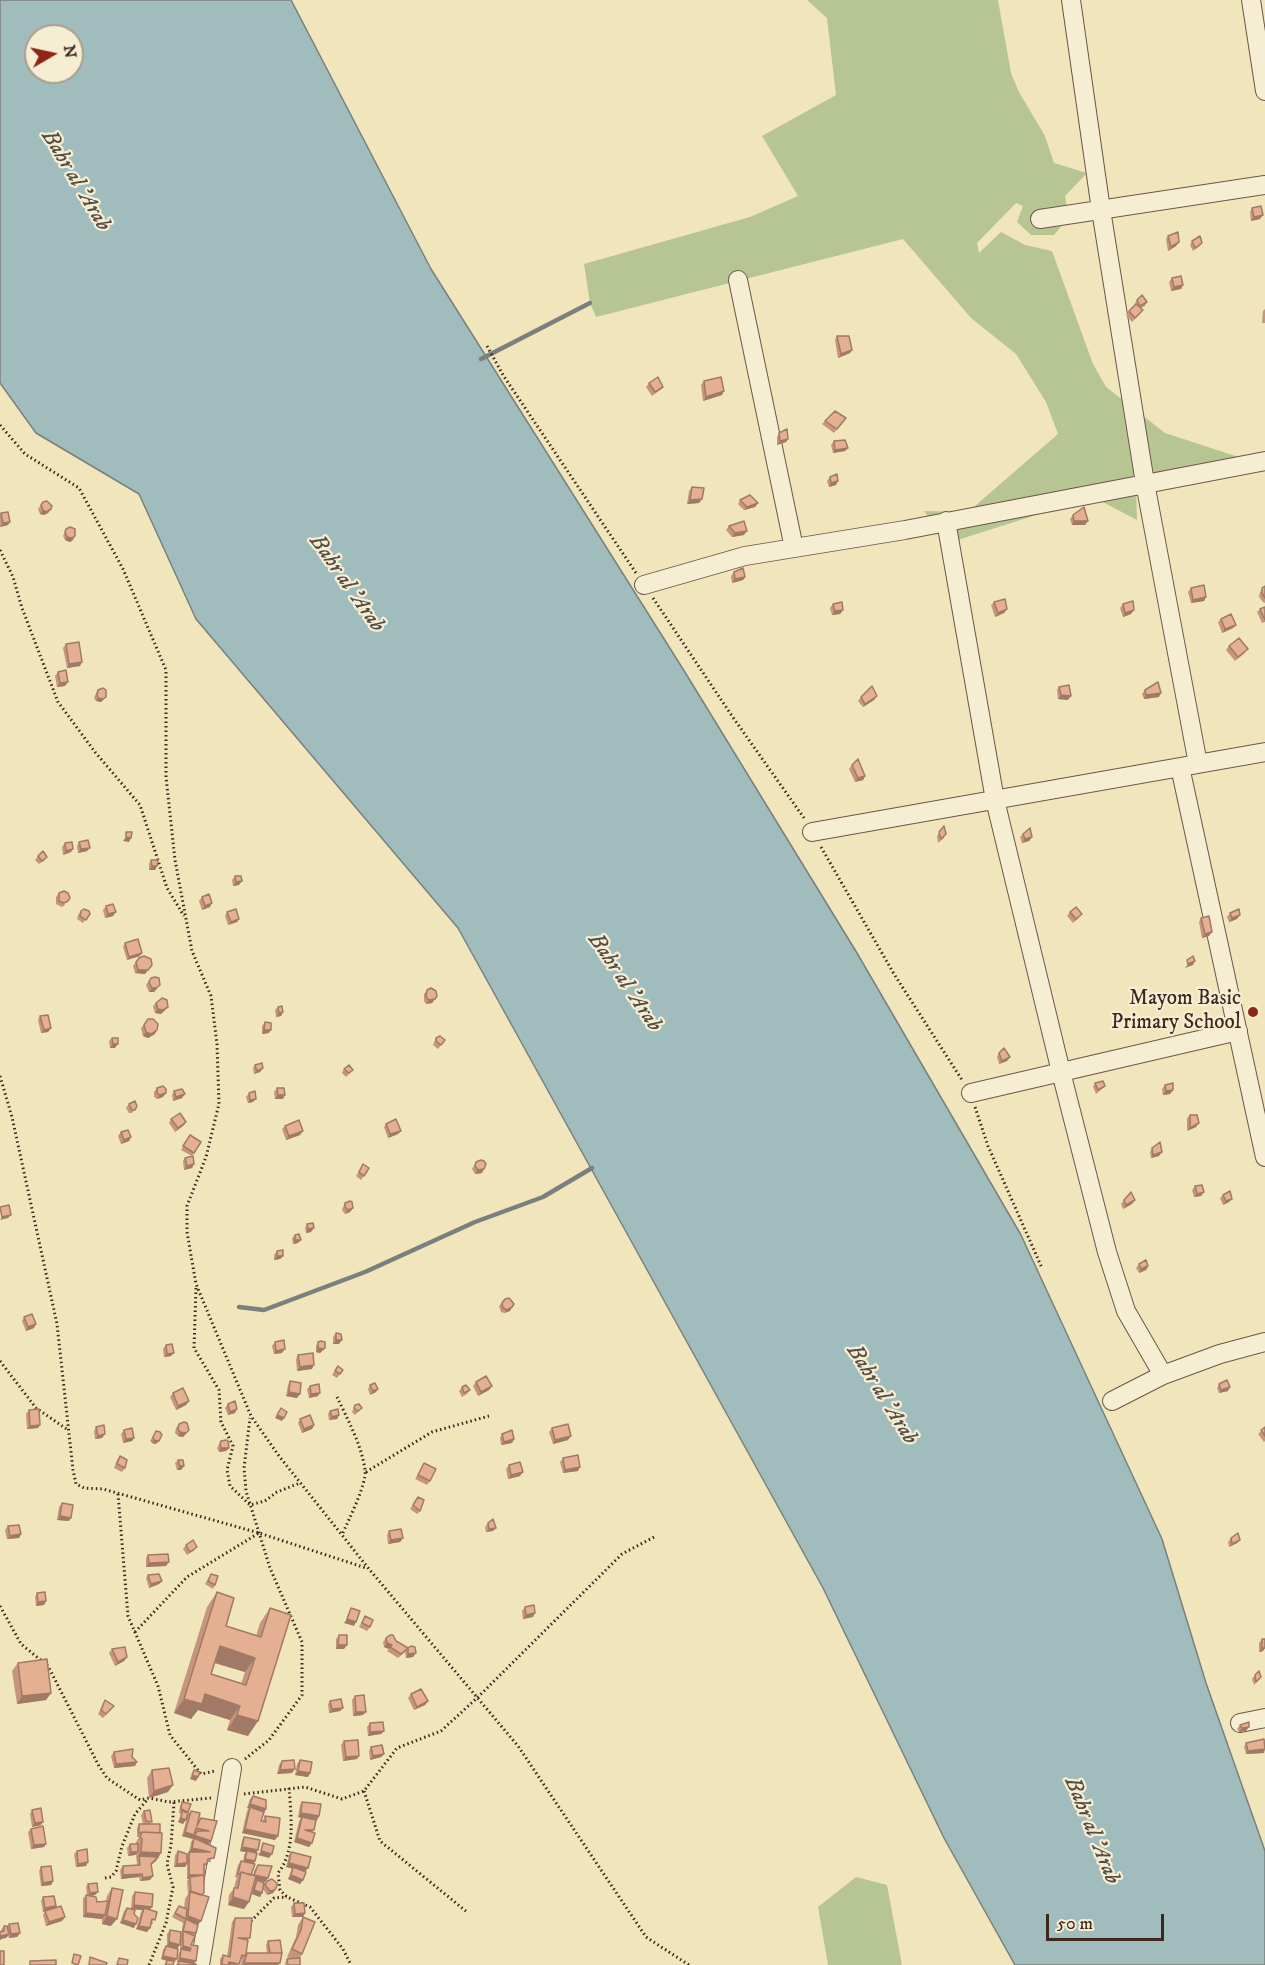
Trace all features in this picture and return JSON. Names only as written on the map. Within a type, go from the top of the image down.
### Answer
[{"type":"street","points":[[1071,0],[1101,210],[1145,483],[1198,764]]},
{"type":"street","points":[[1251,0],[1265,91]]},
{"type":"street","points":[[1040,219],[1265,184]]},
{"type":"street","points":[[738,280],[794,548]]},
{"type":"street","points":[[644,585],[746,556],[1265,461]]},
{"type":"street","points":[[946,521],[995,800],[1061,1072],[1107,1252],[1126,1311],[1163,1375]]},
{"type":"street","points":[[812,832],[1265,752]]},
{"type":"street","points":[[1180,767],[1265,1157]]},
{"type":"street","points":[[971,1093],[1238,1031]]},
{"type":"street","points":[[1112,1401],[1163,1375],[1220,1354],[1265,1342]]},
{"type":"street","points":[[1240,1723],[1265,1718]]},
{"type":"street","points":[[200,1965],[232,1768]]},
{"type":"path","points":[[487,346],[503,375],[812,832],[894,974],[971,1093],[988,1146],[1042,1268]]},
{"type":"path","points":[[0,425],[25,454],[79,488],[123,568],[166,670],[166,777],[175,860],[192,951],[211,996],[217,1044],[219,1104],[206,1157],[187,1206],[187,1232],[196,1284],[194,1348],[219,1390],[221,1422],[233,1446],[227,1470],[230,1486],[250,1505]]},
{"type":"path","points":[[0,550],[13,578],[58,702],[95,752],[140,805],[167,888],[186,919]]},
{"type":"path","points":[[0,1076],[12,1117],[57,1324],[76,1484],[259,1533],[369,1569]]},
{"type":"path","points":[[196,1284],[251,1416],[279,1456],[369,1569],[518,1746],[646,1937],[689,1965]]},
{"type":"path","points":[[0,1361],[36,1408],[68,1430]]},
{"type":"path","points":[[337,1397],[354,1434],[366,1472],[342,1535]]},
{"type":"path","points":[[118,1494],[128,1616],[158,1686],[170,1735],[201,1774],[232,1768],[269,1740],[302,1695],[302,1641],[270,1568],[246,1491],[244,1468],[251,1416]]},
{"type":"path","points":[[366,1472],[432,1432],[489,1416]]},
{"type":"path","points":[[250,1505],[265,1501],[277,1492],[300,1483]]},
{"type":"path","points":[[135,1632],[187,1577],[259,1533]]},
{"type":"path","points":[[0,1606],[21,1644],[48,1666],[107,1778],[134,1797],[140,1800],[148,1798],[174,1802],[305,1787],[342,1799],[364,1791],[397,1748],[441,1731],[622,1554],[656,1536]]},
{"type":"path","points":[[287,1898],[280,1890],[278,1874],[284,1866],[288,1852],[291,1822],[289,1788]]},
{"type":"path","points":[[364,1791],[380,1841],[467,1912]]},
{"type":"path","points":[[105,1878],[111,1877],[116,1871],[122,1846],[135,1814],[148,1798]]},
{"type":"path","points":[[149,1965],[166,1923],[173,1887],[167,1864],[171,1845],[174,1802]]},
{"type":"path","points":[[250,1922],[274,1898],[287,1898],[310,1907],[343,1949],[351,1965]]},
{"type":"green space","points":[[807,0],[998,0],[1011,73],[1019,92],[1045,136],[1054,163],[1087,173],[1065,196],[1069,217],[1054,235],[1031,235],[1017,222],[1023,206],[1016,203],[977,243],[979,253],[1001,232],[1025,245],[1052,251],[1093,364],[1106,387],[1165,433],[1260,464],[1136,487],[1137,520],[1093,497],[948,543],[924,511],[968,512],[1058,434],[1046,402],[1016,354],[971,318],[903,239],[596,317],[590,303],[584,264],[750,217],[798,196],[762,136],[836,95],[827,18]]},
{"type":"green space","points":[[856,1877],[887,1885],[902,1965],[828,1965],[818,1907]]},
{"type":"water","name":"Bahr al 'Arab","points":[[0,0],[291,0],[431,269],[683,669],[857,953],[1021,1235],[1162,1539],[1206,1683],[1265,1851],[1265,1965],[1015,1965],[944,1838],[823,1588],[458,928],[196,619],[139,494],[36,433],[0,383]]},
{"type":"building","points":[[1261,206],[1263,215],[1254,217],[1252,208]]},
{"type":"building","points":[[1178,232],[1179,242],[1171,247],[1168,236]]},
{"type":"building","points":[[1200,236],[1202,243],[1195,248],[1192,241]]},
{"type":"building","points":[[1181,276],[1183,285],[1174,287],[1172,278]]},
{"type":"building","points":[[1142,295],[1147,302],[1140,306],[1137,300]]},
{"type":"building","points":[[1136,304],[1143,310],[1135,318],[1129,311]]},
{"type":"building","points":[[837,336],[849,336],[852,350],[841,354]]},
{"type":"building","points":[[658,377],[663,387],[655,392],[649,383]]},
{"type":"building","points":[[721,377],[724,391],[706,397],[704,381]]},
{"type":"building","points":[[835,411],[846,418],[837,429],[825,421]]},
{"type":"building","points":[[787,429],[788,439],[780,441],[779,433]]},
{"type":"building","points":[[845,440],[848,448],[835,450],[834,441]]},
{"type":"building","points":[[837,474],[838,481],[831,483],[830,477]]},
{"type":"building","points":[[692,487],[704,488],[702,499],[690,500]]},
{"type":"building","points":[[750,495],[758,503],[747,507],[740,500]]},
{"type":"building","points":[[47,501],[52,506],[46,512],[41,505]]},
{"type":"building","points":[[1084,507],[1088,521],[1074,521],[1073,515]]},
{"type":"building","points":[[8,512],[10,522],[3,523],[1,513]]},
{"type":"building","points":[[744,521],[747,531],[735,533],[729,526]]},
{"type":"building","points":[[70,527],[75,529],[75,536],[72,538],[67,537],[65,532]]},
{"type":"building","points":[[743,568],[745,577],[735,579],[734,572]]},
{"type":"building","points":[[1204,585],[1206,597],[1193,600],[1191,588]]},
{"type":"building","points":[[1265,586],[1265,598],[1262,588]]},
{"type":"building","points":[[1005,599],[1007,609],[998,613],[994,602]]},
{"type":"building","points":[[1133,601],[1134,610],[1125,613],[1123,604]]},
{"type":"building","points":[[842,602],[843,610],[835,611],[833,604]]},
{"type":"building","points":[[1265,607],[1265,620],[1260,609]]},
{"type":"building","points":[[1231,614],[1236,625],[1225,629],[1221,619]]},
{"type":"building","points":[[1239,638],[1248,649],[1238,657],[1229,646]]},
{"type":"building","points":[[79,642],[82,662],[69,664],[66,644]]},
{"type":"building","points":[[66,670],[68,682],[60,683],[58,672]]},
{"type":"building","points":[[1158,682],[1161,693],[1146,695],[1145,690]]},
{"type":"building","points":[[1069,685],[1071,696],[1061,695],[1059,687]]},
{"type":"building","points":[[872,686],[877,696],[865,704],[861,697]]},
{"type":"building","points":[[103,688],[106,690],[106,697],[98,698],[98,690]]},
{"type":"building","points":[[858,759],[865,776],[858,778],[852,765]]},
{"type":"building","points":[[944,826],[946,834],[941,839],[939,832]]},
{"type":"building","points":[[1030,828],[1032,837],[1025,839],[1023,834]]},
{"type":"building","points":[[126,832],[132,832],[131,838],[126,837]]},
{"type":"building","points":[[88,840],[90,848],[81,849],[79,842]]},
{"type":"building","points":[[72,842],[73,849],[66,851],[65,843]]},
{"type":"building","points":[[43,851],[47,857],[42,861],[38,856]]},
{"type":"building","points":[[151,860],[158,860],[157,866],[152,866]]},
{"type":"building","points":[[235,876],[241,876],[242,881],[236,882]]},
{"type":"building","points":[[64,891],[70,898],[64,903],[59,901],[59,893]]},
{"type":"building","points":[[209,894],[212,903],[205,906],[202,897]]},
{"type":"building","points":[[113,904],[116,912],[108,914],[106,906]]},
{"type":"building","points":[[1076,907],[1082,914],[1076,919],[1070,912]]},
{"type":"building","points":[[84,909],[90,914],[86,920],[80,916]]},
{"type":"building","points":[[236,909],[239,919],[231,922],[227,912]]},
{"type":"building","points":[[1239,909],[1240,915],[1232,918],[1230,913]]},
{"type":"building","points":[[1209,916],[1212,932],[1205,934],[1201,918]]},
{"type":"building","points":[[138,939],[142,953],[129,957],[125,943]]},
{"type":"building","points":[[144,956],[151,959],[152,965],[148,970],[138,970],[136,962]]},
{"type":"building","points":[[1193,956],[1195,961],[1188,964],[1187,960]]},
{"type":"building","points":[[155,977],[159,978],[160,985],[152,988],[149,982]]},
{"type":"building","points":[[431,988],[436,991],[437,996],[429,1000],[426,997],[427,990]]},
{"type":"building","points":[[162,998],[167,1000],[168,1007],[163,1010],[158,1009],[156,1003]]},
{"type":"building","points":[[282,1006],[283,1012],[279,1013],[278,1007]]},
{"type":"building","points":[[48,1015],[51,1028],[44,1030],[40,1016]]},
{"type":"building","points":[[148,1019],[153,1019],[158,1024],[157,1030],[151,1034],[146,1032],[144,1025]]},
{"type":"building","points":[[265,1022],[271,1023],[271,1030],[264,1030]]},
{"type":"building","points":[[440,1036],[445,1040],[441,1045],[436,1041],[436,1038]]},
{"type":"building","points":[[112,1038],[118,1038],[118,1044],[113,1044]]},
{"type":"building","points":[[1004,1048],[1010,1057],[1002,1061],[999,1053]]},
{"type":"building","points":[[262,1063],[263,1068],[257,1071],[255,1065]]},
{"type":"building","points":[[349,1065],[353,1070],[349,1073],[344,1069]]},
{"type":"building","points":[[1103,1081],[1105,1086],[1098,1090],[1095,1083]]},
{"type":"building","points":[[1173,1083],[1173,1090],[1166,1091],[1165,1085]]},
{"type":"building","points":[[163,1086],[166,1093],[160,1095],[157,1093],[157,1088]]},
{"type":"building","points":[[277,1088],[284,1088],[285,1095],[278,1095]]},
{"type":"building","points":[[182,1089],[185,1094],[176,1097],[174,1091]]},
{"type":"building","points":[[255,1091],[256,1099],[250,1100],[249,1093]]},
{"type":"building","points":[[135,1101],[137,1106],[135,1110],[132,1110],[129,1104]]},
{"type":"building","points":[[180,1113],[186,1122],[178,1128],[171,1119]]},
{"type":"building","points":[[1190,1115],[1197,1115],[1199,1123],[1190,1128]]},
{"type":"building","points":[[396,1119],[401,1131],[390,1134],[386,1124]]},
{"type":"building","points":[[299,1120],[303,1131],[289,1136],[285,1126]]},
{"type":"building","points":[[128,1130],[131,1137],[124,1140],[121,1132]]},
{"type":"building","points":[[190,1135],[201,1142],[194,1153],[183,1146]]},
{"type":"building","points":[[1160,1142],[1162,1152],[1153,1155],[1152,1148]]},
{"type":"building","points":[[193,1156],[194,1164],[187,1166],[185,1158]]},
{"type":"building","points":[[481,1160],[486,1164],[484,1169],[478,1170],[475,1166],[476,1162]]},
{"type":"building","points":[[363,1164],[369,1168],[364,1176],[359,1172]]},
{"type":"building","points":[[1202,1185],[1204,1192],[1197,1194],[1195,1186]]},
{"type":"building","points":[[1230,1191],[1232,1199],[1226,1201],[1223,1195]]},
{"type":"building","points":[[1131,1192],[1135,1200],[1126,1205],[1124,1200]]},
{"type":"building","points":[[350,1201],[353,1208],[348,1210],[345,1203]]},
{"type":"building","points":[[9,1205],[11,1215],[2,1217],[0,1207]]},
{"type":"building","points":[[313,1223],[314,1228],[308,1229],[307,1224]]},
{"type":"building","points":[[299,1234],[301,1240],[295,1240],[295,1235]]},
{"type":"building","points":[[283,1250],[283,1256],[277,1256],[277,1251]]},
{"type":"building","points":[[1146,1260],[1148,1266],[1141,1269],[1139,1264]]},
{"type":"building","points":[[509,1298],[514,1304],[507,1310],[503,1308],[502,1303]]},
{"type":"building","points":[[32,1314],[36,1324],[28,1327],[24,1317]]},
{"type":"building","points":[[336,1333],[341,1334],[342,1340],[336,1340]]},
{"type":"building","points":[[284,1340],[285,1349],[276,1351],[275,1342]]},
{"type":"building","points":[[318,1342],[325,1342],[323,1349],[318,1348]]},
{"type":"building","points":[[172,1344],[174,1353],[167,1354],[166,1345]]},
{"type":"building","points":[[313,1353],[314,1365],[300,1367],[298,1355]]},
{"type":"building","points":[[338,1366],[343,1370],[340,1374],[335,1371]]},
{"type":"building","points":[[486,1376],[492,1386],[481,1392],[476,1382]]},
{"type":"building","points":[[1227,1380],[1230,1387],[1221,1390],[1219,1384]]},
{"type":"building","points":[[290,1381],[301,1383],[300,1394],[289,1392]]},
{"type":"building","points":[[375,1383],[378,1389],[373,1391],[370,1385]]},
{"type":"building","points":[[319,1384],[320,1393],[311,1394],[310,1386]]},
{"type":"building","points":[[466,1385],[470,1390],[464,1393],[462,1387]]},
{"type":"building","points":[[183,1388],[189,1401],[178,1406],[173,1393]]},
{"type":"building","points":[[235,1401],[237,1409],[230,1412],[228,1404]]},
{"type":"building","points":[[359,1404],[362,1408],[358,1411],[354,1408]]},
{"type":"building","points":[[281,1408],[287,1412],[284,1418],[277,1415]]},
{"type":"building","points":[[39,1409],[40,1425],[30,1426],[29,1410]]},
{"type":"building","points":[[338,1409],[339,1415],[332,1417],[330,1411]]},
{"type":"building","points":[[310,1415],[314,1425],[304,1429],[300,1419]]},
{"type":"building","points":[[187,1423],[189,1430],[186,1433],[178,1429],[179,1424]]},
{"type":"building","points":[[568,1424],[571,1436],[555,1440],[552,1428]]},
{"type":"building","points":[[104,1425],[105,1434],[98,1436],[96,1427]]},
{"type":"building","points":[[132,1428],[134,1438],[126,1439],[124,1430]]},
{"type":"building","points":[[512,1430],[514,1439],[504,1442],[502,1434]]},
{"type":"building","points":[[156,1431],[162,1435],[159,1441],[154,1440],[153,1437]]},
{"type":"building","points":[[226,1440],[229,1448],[221,1448],[221,1441]]},
{"type":"building","points":[[578,1455],[580,1467],[565,1470],[563,1458]]},
{"type":"building","points":[[120,1456],[127,1460],[125,1468],[117,1464]]},
{"type":"building","points":[[178,1460],[183,1460],[184,1466],[180,1466]]},
{"type":"building","points":[[520,1462],[523,1472],[511,1475],[509,1465]]},
{"type":"building","points":[[424,1463],[436,1469],[430,1481],[418,1475]]},
{"type":"building","points":[[418,1497],[424,1500],[420,1511],[413,1505]]},
{"type":"building","points":[[62,1503],[73,1505],[71,1518],[60,1516]]},
{"type":"building","points":[[493,1519],[496,1528],[489,1529],[488,1523]]},
{"type":"building","points":[[19,1525],[21,1534],[10,1536],[8,1526]]},
{"type":"building","points":[[401,1529],[403,1538],[391,1540],[389,1531]]},
{"type":"building","points":[[1238,1533],[1240,1540],[1232,1544],[1231,1538]]},
{"type":"building","points":[[193,1540],[197,1547],[190,1552],[186,1545]]},
{"type":"building","points":[[168,1554],[169,1562],[149,1563],[148,1555]]},
{"type":"building","points":[[159,1574],[162,1581],[151,1584],[148,1575]]},
{"type":"building","points":[[211,1574],[218,1576],[215,1585],[208,1581]]},
{"type":"building","points":[[45,1592],[46,1601],[38,1602],[37,1593]]},
{"type":"building","points":[[217,1592],[234,1598],[226,1626],[261,1637],[270,1608],[291,1615],[258,1721],[237,1715],[240,1706],[205,1694],[202,1704],[184,1699]],"holes":[[[220,1646],[255,1658],[246,1685],[211,1674]]]},
{"type":"building","points":[[534,1605],[535,1613],[526,1615],[525,1607]]},
{"type":"building","points":[[351,1608],[360,1611],[356,1622],[347,1619]]},
{"type":"building","points":[[365,1616],[373,1620],[370,1627],[362,1623]]},
{"type":"building","points":[[339,1635],[347,1635],[347,1645],[338,1645]]},
{"type":"building","points":[[390,1635],[408,1648],[401,1654],[390,1647],[392,1645],[387,1643],[386,1638]]},
{"type":"building","points":[[1262,1639],[1265,1639],[1265,1648],[1262,1648]]},
{"type":"building","points":[[125,1647],[127,1657],[118,1662],[112,1649]]},
{"type":"building","points":[[415,1647],[416,1653],[408,1654],[408,1648]]},
{"type":"building","points":[[47,1659],[51,1693],[22,1696],[18,1663]]},
{"type":"building","points":[[1259,1671],[1261,1677],[1256,1682],[1255,1675]]},
{"type":"building","points":[[421,1689],[428,1701],[417,1707],[411,1694]]},
{"type":"building","points":[[364,1695],[366,1712],[356,1712],[355,1696]]},
{"type":"building","points":[[341,1699],[343,1708],[332,1709],[330,1701]]},
{"type":"building","points":[[105,1700],[114,1706],[106,1714],[101,1710]]},
{"type":"building","points":[[383,1722],[384,1731],[370,1732],[370,1723]]},
{"type":"building","points":[[1249,1722],[1249,1727],[1242,1728],[1240,1725]]},
{"type":"building","points":[[1264,1739],[1265,1749],[1248,1751],[1246,1743]]},
{"type":"building","points":[[358,1740],[359,1756],[346,1757],[344,1741]]},
{"type":"building","points":[[382,1745],[384,1754],[373,1756],[371,1747]]},
{"type":"building","points":[[133,1749],[132,1757],[137,1762],[116,1764],[114,1752]]},
{"type":"building","points":[[294,1760],[295,1769],[280,1770],[282,1761]]},
{"type":"building","points":[[300,1760],[312,1762],[310,1773],[298,1771]]},
{"type":"building","points":[[169,1768],[173,1785],[154,1791],[152,1770]]},
{"type":"building","points":[[194,1770],[200,1772],[198,1777],[192,1775]]},
{"type":"building","points":[[253,1796],[266,1800],[266,1809],[250,1804]]},
{"type":"building","points":[[182,1802],[191,1804],[188,1812],[181,1809]]},
{"type":"building","points":[[302,1802],[321,1804],[319,1816],[301,1813]]},
{"type":"building","points":[[250,1807],[264,1812],[261,1821],[266,1822],[265,1816],[280,1818],[278,1836],[245,1829]]},
{"type":"building","points":[[41,1808],[43,1822],[35,1823],[32,1810]]},
{"type":"building","points":[[150,1810],[152,1822],[146,1821],[144,1811]]},
{"type":"building","points":[[182,1811],[188,1813],[186,1820],[181,1818]]},
{"type":"building","points":[[191,1811],[200,1813],[197,1826],[201,1818],[217,1821],[211,1841],[185,1832]],"holes":[[[196,1828],[209,1831],[198,1831],[194,1835]]]},
{"type":"building","points":[[302,1817],[316,1820],[314,1830],[305,1830],[315,1833],[312,1843],[297,1838]]},
{"type":"building","points":[[139,1824],[160,1824],[160,1833],[139,1833]]},
{"type":"building","points":[[43,1826],[46,1844],[34,1845],[31,1829]]},
{"type":"building","points":[[142,1832],[162,1833],[161,1853],[141,1852]]},
{"type":"building","points":[[244,1837],[260,1840],[258,1850],[242,1847]]},
{"type":"building","points":[[194,1838],[216,1848],[214,1858],[208,1859],[207,1864],[204,1864],[204,1875],[189,1875],[189,1852],[210,1852],[192,1848]]},
{"type":"building","points":[[263,1843],[274,1846],[272,1854],[261,1851]]},
{"type":"building","points":[[130,1844],[138,1844],[138,1852],[131,1852]]},
{"type":"building","points":[[87,1849],[88,1862],[78,1864],[77,1851]]},
{"type":"building","points":[[178,1851],[187,1854],[187,1863],[177,1864]]},
{"type":"building","points":[[247,1851],[257,1853],[255,1861],[245,1859]]},
{"type":"building","points":[[291,1852],[311,1857],[308,1868],[289,1863]]},
{"type":"building","points":[[139,1856],[158,1857],[151,1864],[153,1876],[143,1878],[142,1874],[123,1875],[123,1866],[140,1865]]},
{"type":"building","points":[[241,1861],[255,1864],[251,1875],[241,1872],[238,1874]]},
{"type":"building","points":[[258,1865],[272,1866],[268,1878],[254,1875]]},
{"type":"building","points":[[51,1866],[53,1881],[43,1883],[41,1867]]},
{"type":"building","points":[[293,1867],[306,1872],[303,1880],[291,1875]]},
{"type":"building","points":[[241,1872],[256,1876],[249,1902],[233,1897],[234,1888],[238,1888]]},
{"type":"building","points":[[204,1875],[204,1893],[201,1895],[191,1892],[190,1877]]},
{"type":"building","points":[[272,1879],[277,1886],[275,1890],[270,1891],[265,1885]]},
{"type":"building","points":[[257,1880],[264,1883],[262,1893],[254,1890]]},
{"type":"building","points":[[97,1883],[98,1892],[90,1893],[88,1884]]},
{"type":"building","points":[[112,1888],[123,1890],[117,1919],[107,1916]]},
{"type":"building","points":[[190,1891],[209,1897],[201,1921],[188,1916]]},
{"type":"building","points":[[135,1892],[153,1894],[152,1907],[134,1905]]},
{"type":"building","points":[[86,1895],[96,1897],[97,1902],[108,1901],[105,1915],[86,1913]]},
{"type":"building","points":[[54,1896],[56,1906],[45,1908],[43,1897]]},
{"type":"building","points":[[294,1903],[304,1903],[305,1913],[295,1914]]},
{"type":"building","points":[[61,1906],[65,1917],[49,1922],[45,1911]]},
{"type":"building","points":[[179,1906],[187,1909],[186,1919],[175,1913]]},
{"type":"building","points":[[127,1908],[135,1910],[134,1914],[138,1918],[136,1924],[123,1920]]},
{"type":"building","points":[[144,1908],[157,1912],[150,1928],[139,1926]]},
{"type":"building","points":[[303,1917],[315,1922],[302,1954],[292,1949],[301,1930]]},
{"type":"building","points":[[235,1918],[252,1918],[250,1938],[238,1938],[248,1940],[245,1956],[242,1955],[239,1964],[229,1962],[228,1965],[222,1965],[223,1955],[230,1957]]},
{"type":"building","points":[[186,1919],[198,1925],[196,1933],[183,1931]]},
{"type":"building","points":[[18,1923],[20,1933],[11,1934],[9,1924]]},
{"type":"building","points":[[4,1926],[7,1926],[9,1934],[1,1936],[0,1939],[0,1932],[4,1931]]},
{"type":"building","points":[[170,1930],[181,1932],[180,1945],[169,1942]]},
{"type":"building","points":[[183,1931],[195,1936],[191,1945],[198,1946],[196,1961],[180,1958],[181,1949],[190,1951],[191,1948],[183,1946]]},
{"type":"building","points":[[280,1940],[282,1953],[270,1953],[268,1941]]},
{"type":"building","points":[[166,1946],[178,1949],[177,1959],[163,1956]]},
{"type":"building","points":[[0,1951],[4,1951],[4,1965],[0,1965]]},
{"type":"building","points":[[247,1953],[282,1953],[280,1963],[244,1963]]},
{"type":"building","points":[[74,1954],[81,1956],[78,1965],[72,1963]]},
{"type":"building","points":[[90,1957],[107,1963],[106,1965],[89,1965]]},
{"type":"building","points":[[119,1958],[128,1960],[127,1965],[117,1965]]},
{"type":"building","points":[[300,1958],[300,1965],[288,1965],[287,1959]]},
{"type":"building","points":[[56,1960],[56,1965],[30,1965],[30,1961]]},
{"type":"building","points":[[167,1960],[174,1961],[173,1965],[166,1965]]},
{"type":"building","points":[[179,1961],[196,1964],[196,1965],[178,1965]]},
{"type":"waterway","points":[[481,359],[590,303]]},
{"type":"waterway","points":[[239,1307],[264,1310],[365,1272],[475,1222],[543,1197],[592,1168]]},
{"type":"place","name":"Mayom Basic Primary School","points":[[1253,1012]]}]
